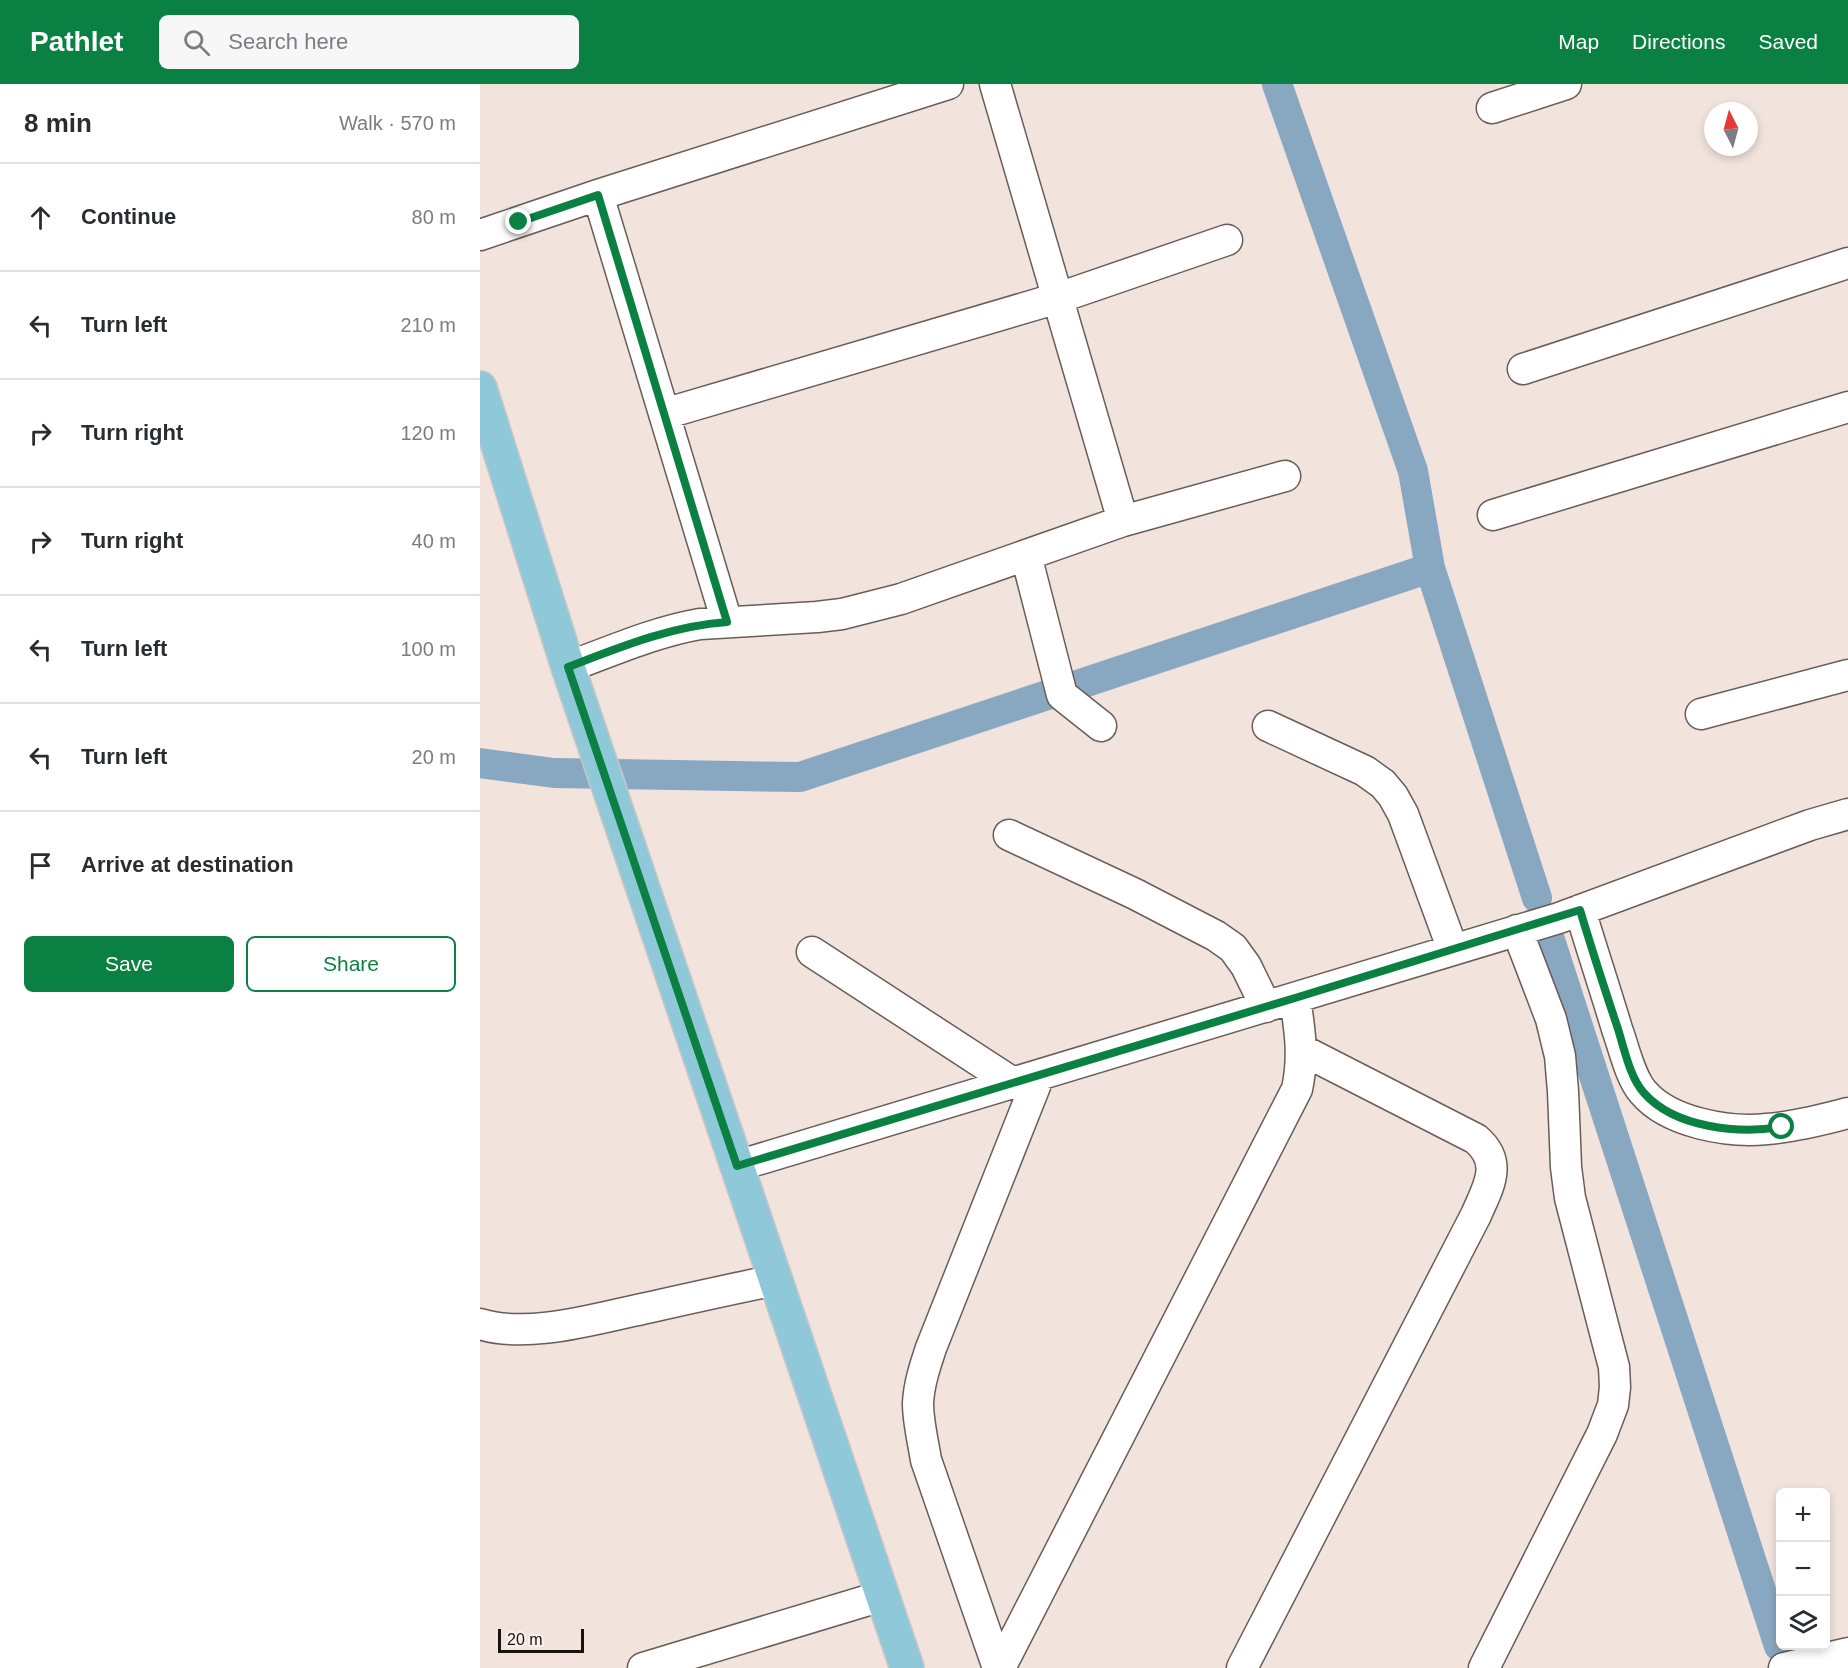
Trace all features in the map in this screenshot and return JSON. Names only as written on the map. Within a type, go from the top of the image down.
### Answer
[{"type":"main road","points":[[480,388],[568,667],[907,1668]]},
{"type":"street","points":[[480,235],[598,195],[948,84]]},
{"type":"street","points":[[995,84],[1123,520]]},
{"type":"street","points":[[1492,108],[1566,84]]},
{"type":"street","points":[[598,195],[727,622]]},
{"type":"street","points":[[664,414],[1058,298],[1227,240]]},
{"type":"street","points":[[1523,369],[1848,263]]},
{"type":"street","points":[[1493,515],[1848,407]]},
{"type":"street","points":[[568,667],[654,635],[700,624],[792,620],[842,614],[901,599],[1123,520],[1285,476]]},
{"type":"street","points":[[1026,555],[1062,695],[1101,726]]},
{"type":"street","points":[[1701,714],[1848,675]]},
{"type":"street","points":[[1268,726],[1365,771],[1383,784],[1393,796],[1403,814],[1453,950]]},
{"type":"street","points":[[737,1166],[1517,930],[1580,910],[1810,825],[1848,814]]},
{"type":"street","points":[[1009,835],[1135,894],[1216,936],[1233,948],[1246,966],[1266,1007]]},
{"type":"street","points":[[1580,910],[1629,1064],[1642,1092],[1660,1107],[1682,1119],[1721,1127],[1765,1130],[1815,1122],[1848,1113]]},
{"type":"street","points":[[1484,1668],[1602,1434],[1613,1405],[1615,1387],[1614,1367],[1570,1198],[1566,1167],[1560,1056],[1551,1019],[1517,930]]},
{"type":"street","points":[[812,952],[1026,1079]]},
{"type":"street","points":[[999,1668],[1280,1126],[1297,1089],[1302,1050],[1295,998]]},
{"type":"street","points":[[1242,1668],[1476,1215],[1490,1183],[1493,1169],[1486,1147],[1476,1139],[1302,1050]]},
{"type":"street","points":[[999,1668],[926,1460],[918,1402],[931,1348],[1026,1079]]},
{"type":"street","points":[[480,1324],[494,1328],[531,1328],[575,1323],[776,1280]]},
{"type":"street","points":[[643,1668],[882,1596]]},
{"type":"street","points":[[1784,1668],[1848,1653]]},
{"type":"waterway","points":[[1277,84],[1413,471],[1430,568],[1537,898]]},
{"type":"waterway","points":[[480,763],[554,773],[800,777],[1430,568]]},
{"type":"waterway","points":[[1549,937],[1776,1637]]},
{"type":"route","points":[[519,222],[598,195],[727,622],[682,627],[568,667],[737,1166],[1580,910],[1629,1064],[1642,1092],[1660,1107],[1682,1119],[1721,1127],[1765,1130],[1782,1127]]}]
